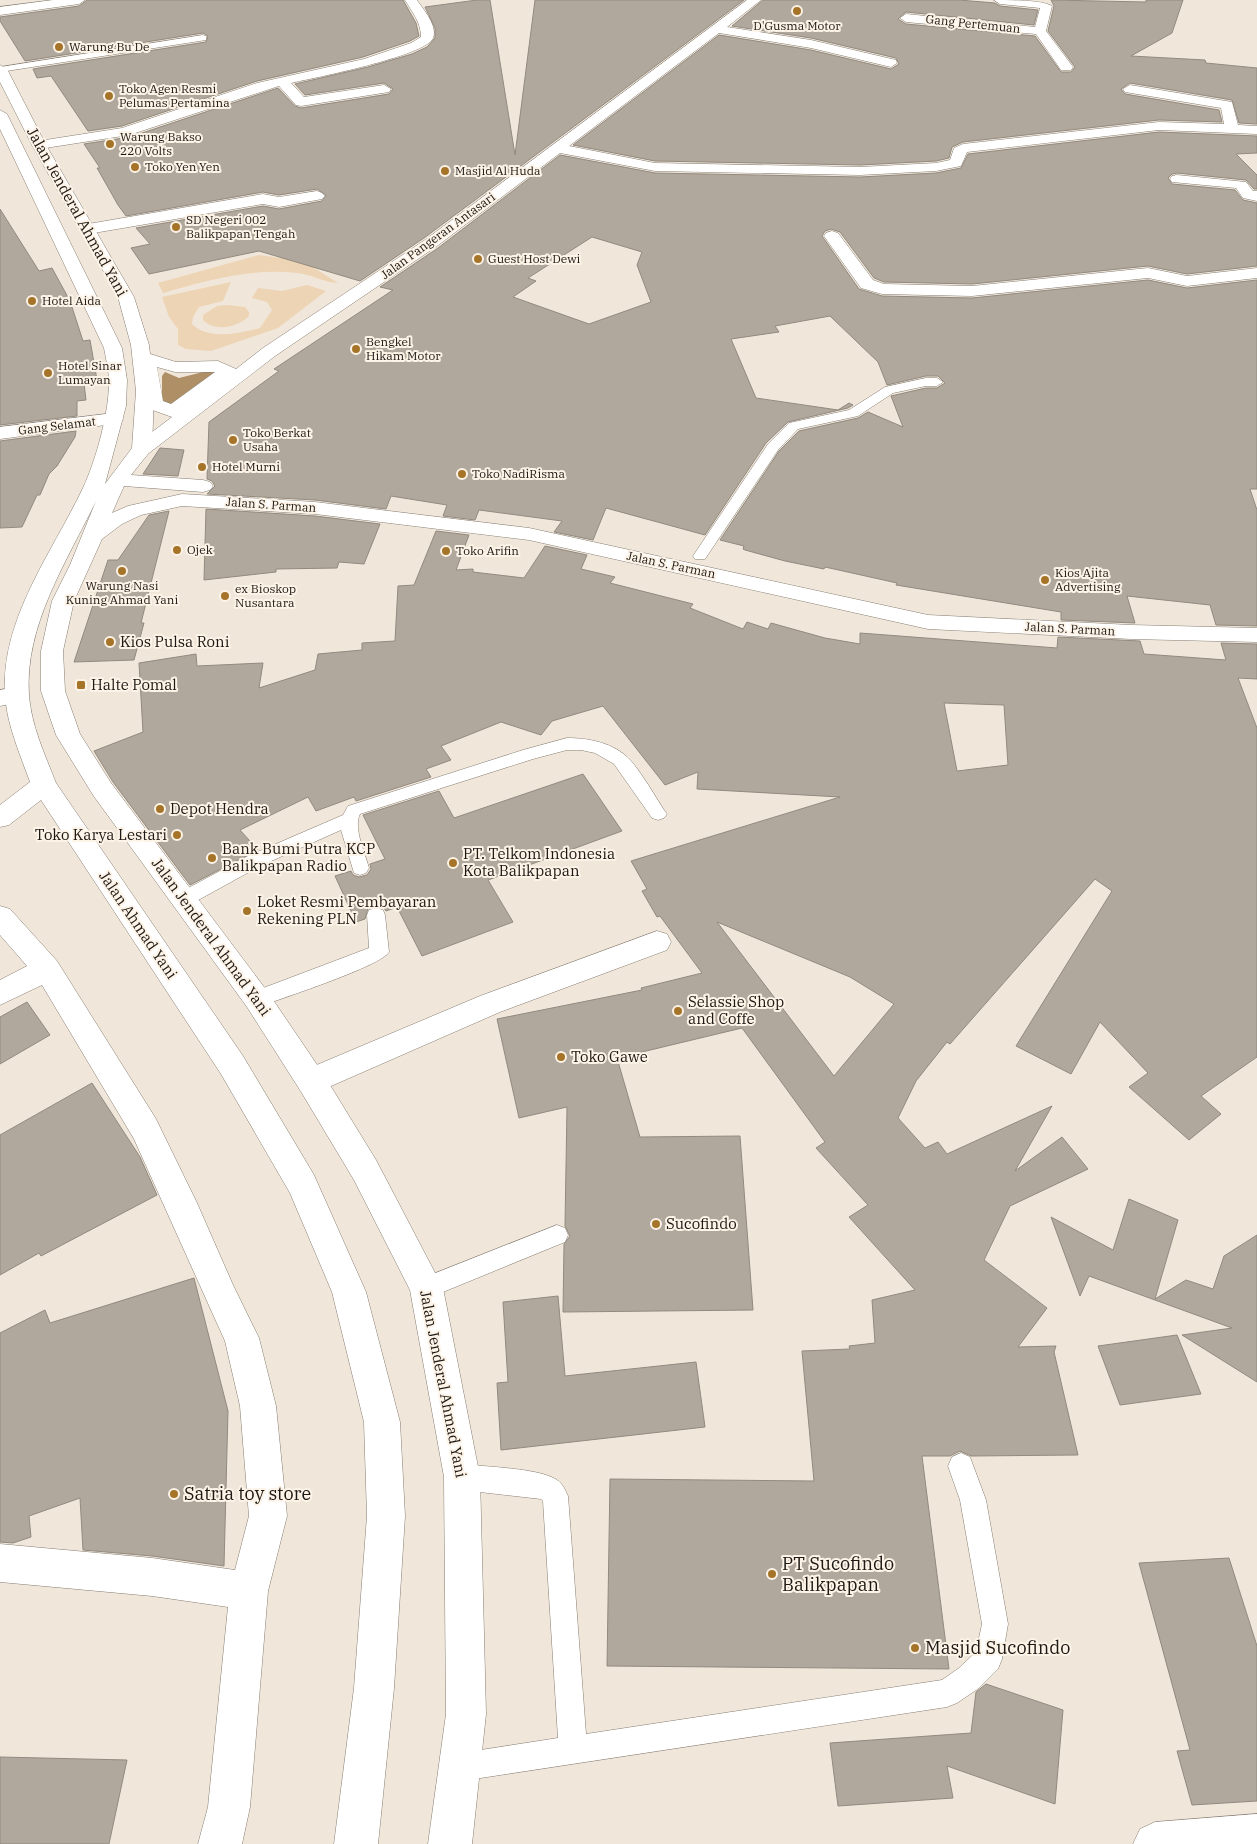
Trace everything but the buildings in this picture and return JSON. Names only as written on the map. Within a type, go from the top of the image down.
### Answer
[{"type":"street","points":[[0,11],[79,0]]},
{"type":"street","points":[[39,145],[124,132],[248,90],[356,65],[416,46],[428,38],[427,26],[411,0]]},
{"type":"street","name":"Jalan Pangeran Antasari","points":[[142,449],[269,352],[431,243],[755,0]]},
{"type":"street","name":"Gang Pertemuan","points":[[1000,0],[1038,3],[1046,6],[1040,31]]},
{"type":"street","name":"Gang Pertemuan","points":[[906,18],[1040,31],[1066,67]]},
{"type":"street","points":[[716,29],[811,44],[891,63]]},
{"type":"street","name":"Jalan Jenderal Ahmad Yani","points":[[0,70],[39,145],[126,296],[140,345],[145,390],[142,449],[117,480],[81,565],[62,601],[52,651],[53,691],[68,735],[97,781],[257,999],[311,1080],[365,1170],[426,1288],[462,1477],[466,1714],[461,1767],[450,1844]]},
{"type":"street","points":[[282,81],[302,102],[384,89]]},
{"type":"street","points":[[1130,89],[1227,105],[1232,127]]},
{"type":"street","name":"Jalan Jenderal Ahmad Yani","points":[[0,114],[113,348],[118,380],[117,406],[94,486],[35,603],[20,649],[8,697],[44,785]]},
{"type":"street","points":[[557,148],[655,167],[869,170],[936,167],[956,163],[959,151],[963,148],[975,146],[1159,126],[1232,127],[1257,130]]},
{"type":"street","points":[[1177,179],[1237,184],[1241,185],[1248,195],[1257,196]]},
{"type":"street","points":[[88,229],[263,199],[279,202],[316,196]]},
{"type":"street","points":[[832,236],[868,284],[882,289],[972,291],[1148,273],[1187,280],[1257,273]]},
{"type":"street","points":[[140,345],[195,358],[237,357],[269,352]]},
{"type":"street","name":"Gang Selamat","points":[[0,433],[114,419]]},
{"type":"street","name":"Jalan S. Parman","points":[[117,480],[317,495],[540,521],[927,605],[1257,619]]},
{"type":"street","name":"Jalan S. Parman","points":[[93,536],[115,520],[135,510],[182,500],[315,508],[529,534],[928,622],[1131,632],[1257,635]]},
{"type":"street","points":[[0,818],[44,785]]},
{"type":"street","name":"Jalan Ahmad Yani","points":[[44,785],[232,1065],[303,1186],[349,1292],[382,1422],[386,1516],[374,1688],[356,1844]]},
{"type":"street","points":[[0,917],[47,969],[145,1129],[242,1338],[258,1406],[268,1516],[249,1591],[229,1807],[220,1844]]},
{"type":"street","points":[[311,1080],[490,1004],[657,942]]},
{"type":"street","points":[[0,993],[47,969]]},
{"type":"street","points":[[0,1563],[152,1576],[249,1591]]},
{"type":"street","points":[[1155,1844],[1257,1835]]},
{"type":"lane","points":[[0,70],[203,38]]},
{"type":"lane","points":[[700,556],[772,447],[794,426],[852,413],[889,390],[926,382],[937,382]]},
{"type":"lane","points":[[184,899],[254,861],[348,819],[354,810],[529,754],[567,744],[581,744],[600,748],[620,760],[658,814]]},
{"type":"lane","points":[[348,819],[360,868]]},
{"type":"lane","points":[[257,999],[379,952],[376,915]]},
{"type":"lane","points":[[426,1288],[557,1235]]},
{"type":"lane","points":[[461,1767],[947,1693],[969,1678],[988,1659],[995,1624],[973,1500],[961,1466]]},
{"type":"lane","points":[[462,1477],[541,1486],[549,1489],[555,1496],[573,1750]]},
{"type":"shaded area","points":[[289,252],[338,283],[302,274],[263,272],[229,276],[163,293],[158,283],[259,255],[280,258]]},
{"type":"shaded area","points":[[231,282],[223,301],[199,307],[193,317],[192,324],[199,329],[216,334],[260,328],[272,310],[267,302],[252,298],[258,288],[282,291],[307,285],[326,291],[278,328],[211,351],[186,349],[178,345],[178,329],[169,317],[162,297]]},
{"type":"shaded area","points":[[217,306],[245,307],[249,312],[249,316],[232,326],[226,327],[214,326],[203,320],[203,315]]},
{"type":"shaded area","points":[[215,369],[221,372],[173,407],[162,403],[162,376],[165,372],[179,378]]},
{"type":"place","name":"D'Gusma Motor","points":[[797,11]]},
{"type":"place","name":"Warung Bu De","points":[[59,47]]},
{"type":"place","name":"Toko Agen Resmi Pelumas Pertamina","points":[[109,96]]},
{"type":"place","name":"Warung Bakso 220 Volts","points":[[110,144]]},
{"type":"place","name":"Toko Yen Yen","points":[[135,167]]},
{"type":"place","name":"Masjid Al Huda","points":[[445,171]]},
{"type":"place","name":"SD Negeri 002 Balikpapan Tengah","points":[[176,227]]},
{"type":"place","name":"Guest Host Dewi","points":[[478,259]]},
{"type":"place","name":"Hotel Aida","points":[[32,301]]},
{"type":"place","name":"Bengkel Hikam Motor","points":[[356,349]]},
{"type":"place","name":"Hotel Sinar Lumayan","points":[[48,373]]},
{"type":"place","name":"Toko Berkat Usaha","points":[[233,440]]},
{"type":"place","name":"Hotel Murni","points":[[202,467]]},
{"type":"place","name":"Toko NadiRisma","points":[[462,474]]},
{"type":"place","name":"Ojek","points":[[177,550]]},
{"type":"place","name":"Toko Arifin","points":[[446,551]]},
{"type":"place","name":"Warung Nasi Kuning Ahmad Yani","points":[[122,571]]},
{"type":"place","name":"Kios Ajita Advertising","points":[[1045,580]]},
{"type":"place","name":"ex Bioskop Nusantara","points":[[225,596]]},
{"type":"place","name":"Kios Pulsa Roni","points":[[110,642]]},
{"type":"place","name":"Halte Pomal","points":[[81,685]]},
{"type":"place","name":"Depot Hendra","points":[[160,809]]},
{"type":"place","name":"Toko Karya Lestari","points":[[177,835]]},
{"type":"place","name":"Bank Bumi Putra KCP Balikpapan Radio","points":[[212,858]]},
{"type":"place","name":"PT. Telkom Indonesia Kota Balikpapan","points":[[453,863]]},
{"type":"place","name":"Loket Resmi Pembayaran Rekening PLN","points":[[247,911]]},
{"type":"place","name":"Selassie Shop and Coffe","points":[[678,1011]]},
{"type":"place","name":"Toko Gawe","points":[[561,1057]]},
{"type":"place","name":"Sucofindo","points":[[656,1224]]},
{"type":"place","name":"Satria toy store","points":[[174,1494]]},
{"type":"place","name":"PT Sucofindo Balikpapan","points":[[772,1574]]},
{"type":"place","name":"Masjid Sucofindo","points":[[915,1648]]}]
